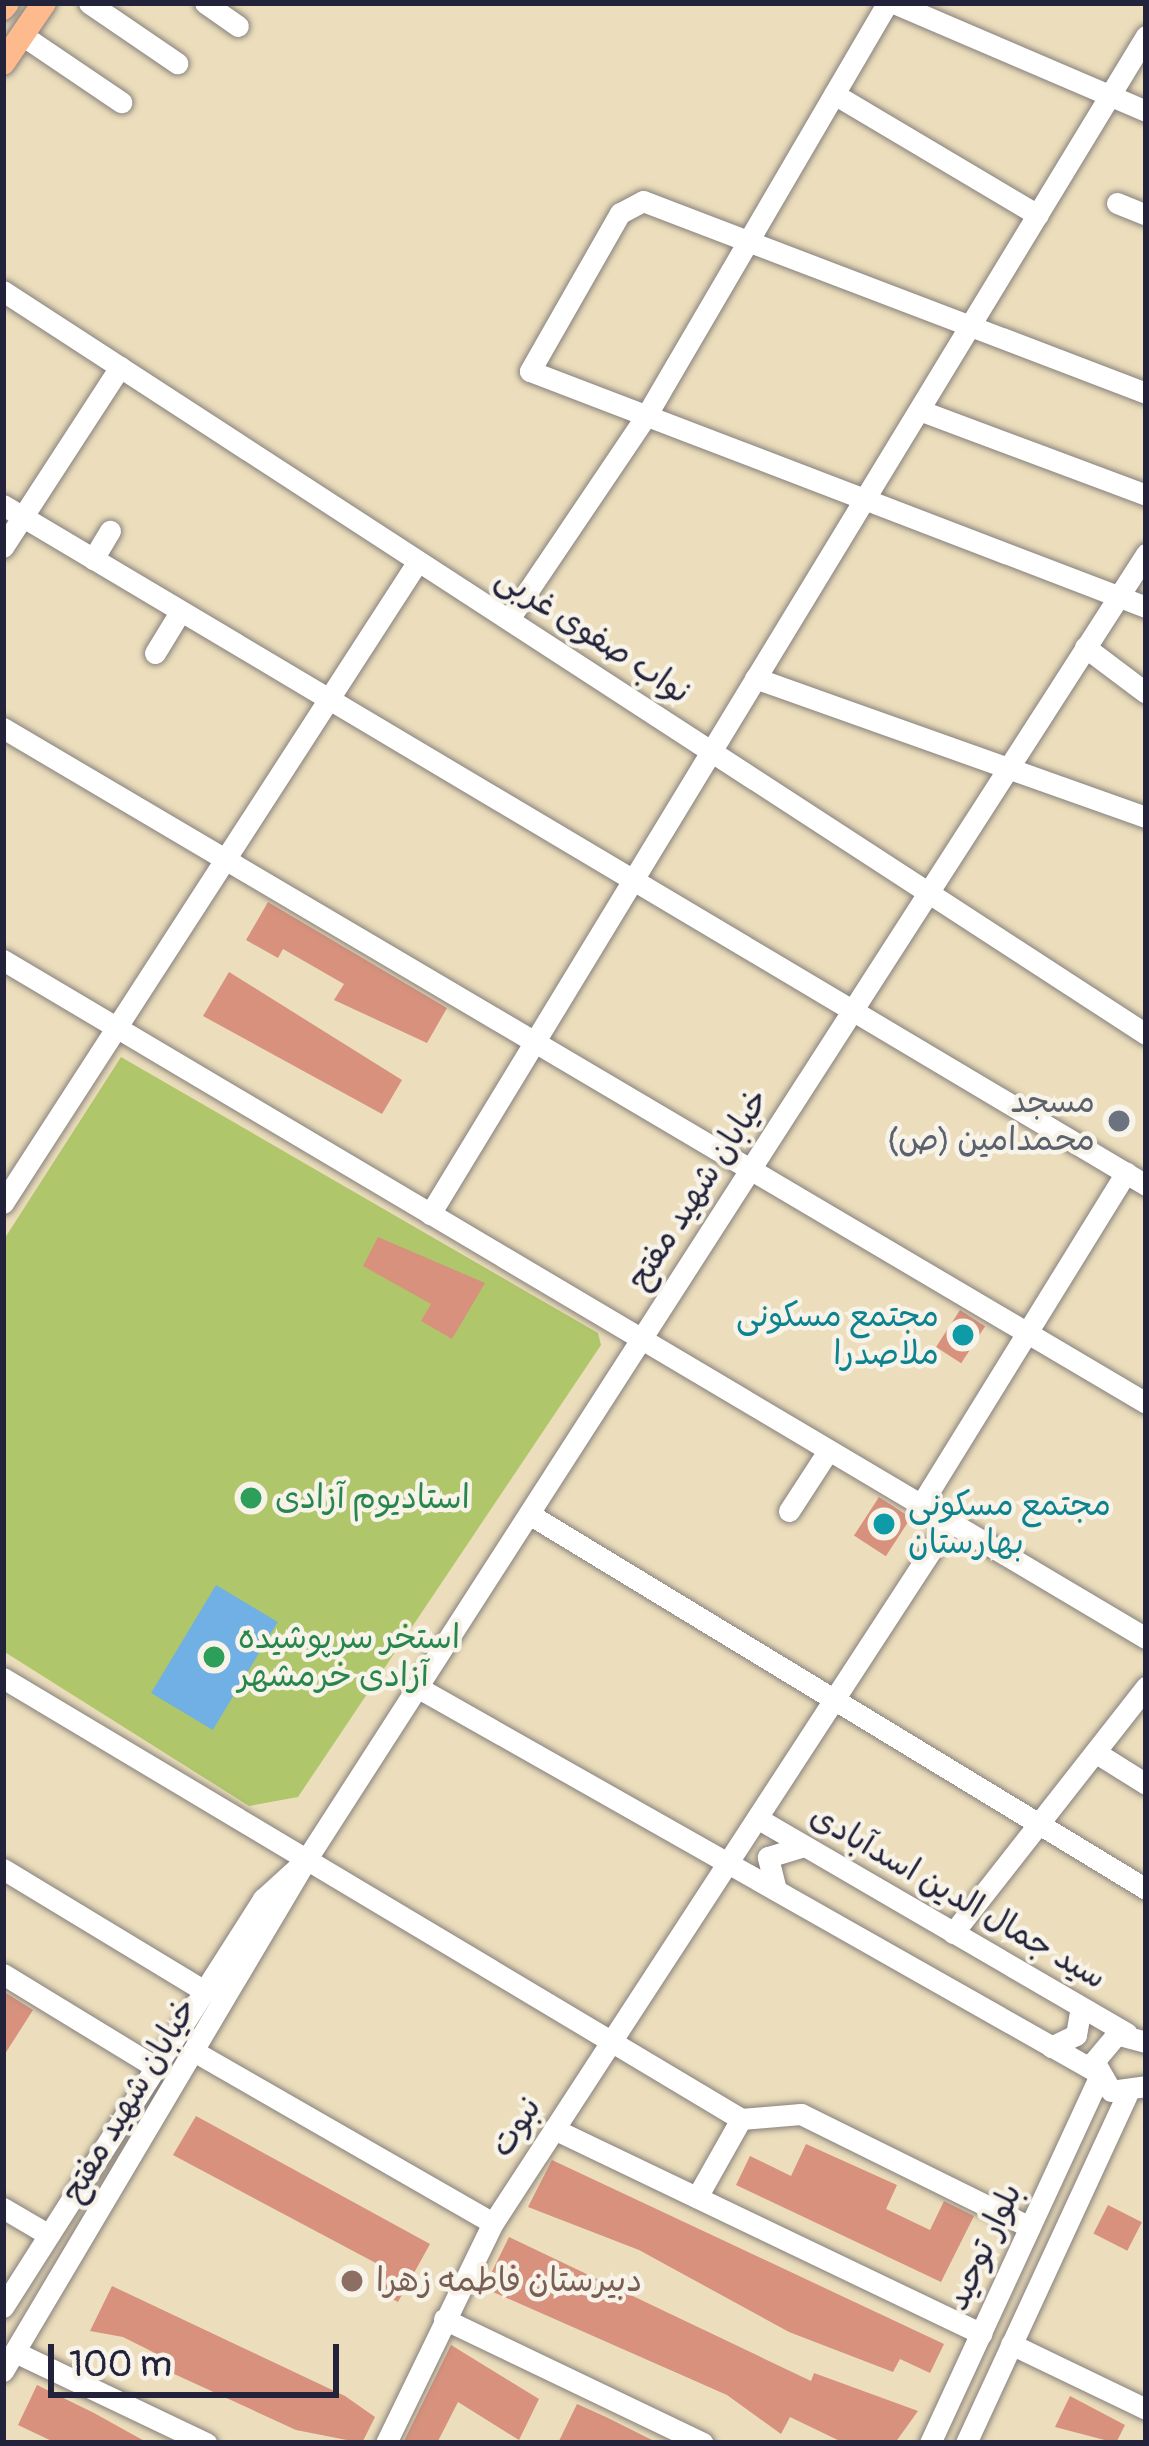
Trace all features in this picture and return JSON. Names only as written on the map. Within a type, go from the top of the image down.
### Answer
[{"type":"main road","points":[[3,63],[44,3]]},
{"type":"street","points":[[89,3],[177,63]]},
{"type":"street","points":[[205,3],[238,26]]},
{"type":"street","points":[[509,620],[646,416],[890,3],[1146,111]]},
{"type":"street","points":[[22,35],[121,102]]},
{"type":"street","points":[[430,1214],[1146,36]]},
{"type":"street","points":[[834,94],[1038,215]]},
{"type":"street","points":[[1146,393],[631,203],[530,371],[1146,607]]},
{"type":"street","points":[[1118,203],[1146,215]]},
{"type":"street","name":"نواب صفوی غربی","points":[[3,291],[1146,1034]]},
{"type":"street","points":[[3,547],[13,511],[120,367]]},
{"type":"street","points":[[920,410],[1146,495]]},
{"type":"street","points":[[13,511],[1146,1185]]},
{"type":"street","points":[[93,559],[110,531]]},
{"type":"street","name":"خیابان شهید مفتح","points":[[9,2361],[197,2053],[306,1860],[1146,554]]},
{"type":"street","points":[[3,1203],[418,560]]},
{"type":"street","points":[[155,653],[180,612]]},
{"type":"street","points":[[1085,647],[1146,693]]},
{"type":"street","points":[[755,678],[1146,818]]},
{"type":"street","points":[[3,728],[228,855],[1146,1403]]},
{"type":"street","points":[[3,960],[1146,1638]]},
{"type":"street","points":[[920,1506],[1126,1173]]},
{"type":"street","points":[[789,1511],[828,1451]]},
{"type":"street","points":[[529,1514],[1146,1889]]},
{"type":"street","name":"نبوت","points":[[386,2443],[494,2223],[949,1523]]},
{"type":"street","points":[[3,1678],[741,2119],[801,2114],[1030,2227]]},
{"type":"street","points":[[417,1687],[1097,2075],[1141,2089]]},
{"type":"street","points":[[953,1933],[1146,1688]]},
{"type":"street","points":[[1095,1753],[1146,1784]]},
{"type":"street","name":"سید جمال الدین اسدآبادی","points":[[757,1818],[1136,2038]]},
{"type":"street","points":[[779,1893],[768,1857],[804,1846]]},
{"type":"street","name":"خیابان شهید مفتح","points":[[3,2307],[263,1899],[306,1860]]},
{"type":"street","points":[[3,1869],[206,1992]]},
{"type":"street","points":[[3,1974],[157,2068]]},
{"type":"street","points":[[1051,2047],[1076,2035],[1081,2007]]},
{"type":"street","name":"بلوار توحید","points":[[930,2443],[1097,2075],[1102,2044],[1136,2038]]},
{"type":"street","points":[[197,2053],[494,2223]]},
{"type":"street","name":"بلوار توحید","points":[[966,2443],[1141,2089]]},
{"type":"street","points":[[697,2197],[741,2119]]},
{"type":"street","points":[[554,2129],[981,2333]]},
{"type":"street","points":[[3,2208],[50,2235]]},
{"type":"street","points":[[444,2319],[703,2443]]},
{"type":"street","points":[[1011,2344],[1146,2409]]},
{"type":"street","points":[[9,2361],[206,2443]]},
{"type":"green space","name":"استادیوم آزادی","points":[[121,1057],[598,1333],[601,1345],[298,1797],[249,1806],[3,1651],[3,1241]]},
{"type":"water","name":"استخر سرپوشیده آزادی خرمشهر","points":[[216,1585],[278,1622],[213,1730],[151,1693]]},
{"type":"building","points":[[268,902],[447,1008],[427,1043],[334,1000],[344,984],[283,949],[278,958],[246,940]]},
{"type":"building","points":[[229,972],[402,1080],[382,1114],[203,1016]]},
{"type":"building","points":[[378,1237],[485,1283],[452,1339],[421,1321],[431,1304],[363,1266]]},
{"type":"building","name":"مجتمع مسکونی ملاصدرا","points":[[960,1310],[985,1326],[961,1363],[936,1347]]},
{"type":"building","name":"مجتمع مسکونی بهارستان","points":[[879,1497],[911,1518],[886,1556],[854,1536]]},
{"type":"building","points":[[6,1993],[33,2010],[3,2057],[3,1998]]},
{"type":"building","points":[[196,2116],[430,2244],[398,2302],[376,2290],[387,2269],[173,2155]]},
{"type":"building","points":[[806,2144],[897,2185],[886,2209],[930,2230],[944,2201],[974,2216],[941,2282],[736,2185],[750,2156],[791,2176]]},
{"type":"building","points":[[552,2160],[944,2344],[930,2373],[900,2359],[893,2372],[789,2332],[639,2250],[528,2207]]},
{"type":"building","points":[[1108,2205],[1142,2222],[1127,2251],[1093,2234]]},
{"type":"building","points":[[509,2237],[811,2381],[814,2373],[918,2411],[895,2443],[844,2443],[790,2417],[781,2434],[727,2395],[484,2288]]},
{"type":"building","points":[[112,2286],[345,2396],[375,2417],[362,2443],[296,2430],[148,2362],[153,2352],[123,2337],[90,2331]]},
{"type":"building","points":[[451,2345],[539,2399],[519,2440],[458,2402],[437,2443],[403,2443]]},
{"type":"building","points":[[37,2385],[148,2443],[56,2443],[18,2425]]},
{"type":"building","points":[[1070,2396],[1125,2425],[1116,2443],[1055,2427]]},
{"type":"building","points":[[577,2404],[606,2417],[658,2443],[558,2443]]},
{"type":"place","name":"مسجد محمدامین (ص)","points":[[1119,1121]]},
{"type":"place","name":"مجتمع مسکونی ملاصدرا","points":[[963,1335]]},
{"type":"place","name":"استادیوم آزادی","points":[[251,1498]]},
{"type":"place","name":"مجتمع مسکونی بهارستان","points":[[884,1524]]},
{"type":"place","name":"استخر سرپوشیده آزادی خرمشهر","points":[[214,1657]]},
{"type":"place","name":"دبیرستان فاطمه زهرا","points":[[352,2281]]}]
